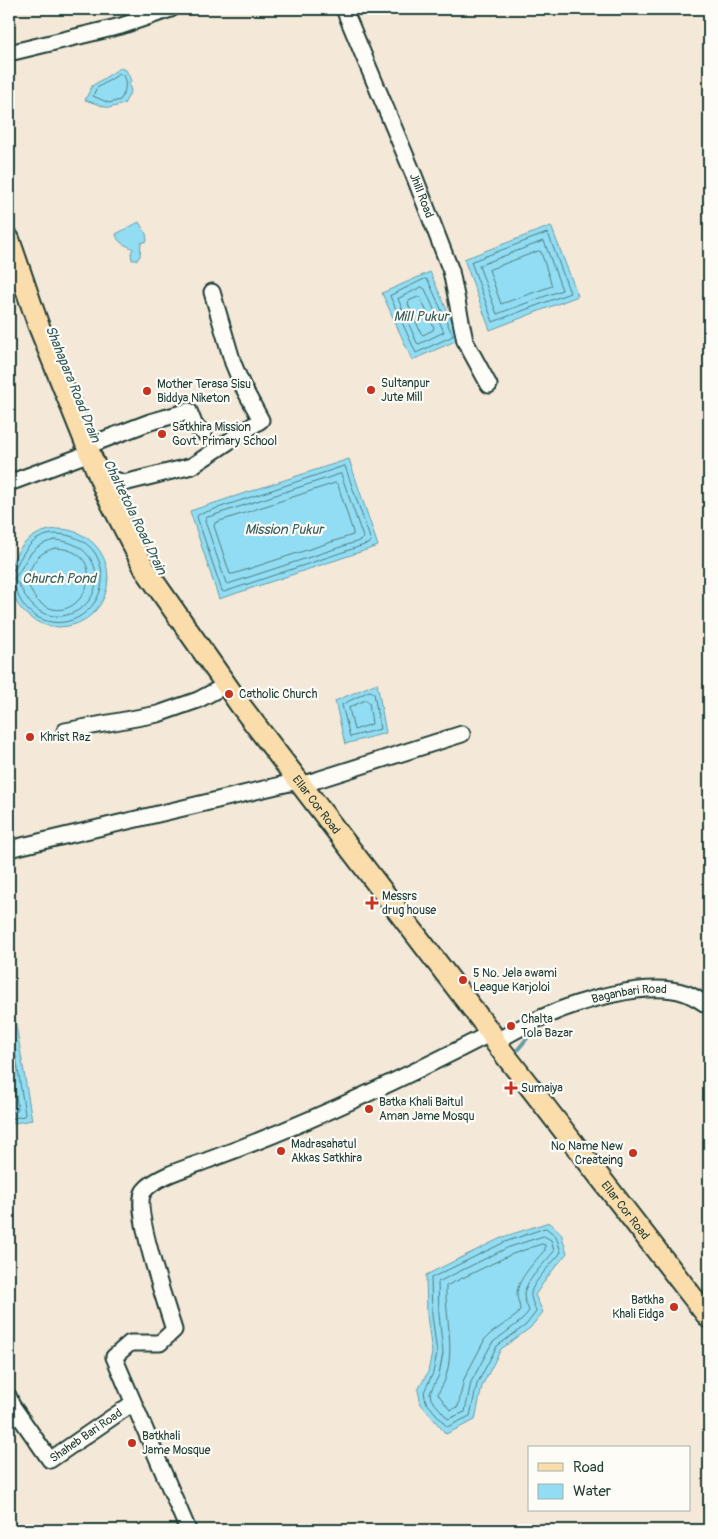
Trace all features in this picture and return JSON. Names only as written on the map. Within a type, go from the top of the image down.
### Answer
[{"type":"main road","name":"Ellar Cor Road","points":[[9,239],[38,324],[98,474],[145,569],[226,685],[299,783],[709,1318]]},
{"type":"street","points":[[9,53],[121,26],[171,9]]},
{"type":"street","name":"Jhill Road","points":[[344,9],[415,178],[450,271],[465,341],[490,385]]},
{"type":"street","points":[[98,474],[124,483],[192,466],[261,420],[242,385],[233,363],[212,292]]},
{"type":"street","points":[[9,483],[150,422],[189,411],[195,426],[204,433]]},
{"type":"street","points":[[65,731],[158,714],[198,700],[226,685]]},
{"type":"street","points":[[9,849],[299,783],[462,734]]},
{"type":"street","name":"Baganbari Road","points":[[133,1403],[114,1357],[130,1343],[160,1343],[174,1330],[143,1226],[140,1204],[143,1192],[161,1178],[265,1139],[493,1037],[568,1006],[626,992],[656,988],[685,993],[709,1006]]},
{"type":"street","name":"Shaheb Bari Road","points":[[9,1396],[11,1404],[50,1460],[133,1403]]},
{"type":"street","points":[[133,1403],[188,1530]]},
{"type":"water","points":[[120,68],[126,70],[131,80],[129,85],[131,91],[124,104],[109,108],[85,100],[92,86]]},
{"type":"water","points":[[139,222],[146,234],[147,241],[141,243],[140,256],[137,260],[132,260],[131,253],[133,249],[120,242],[116,234]]},
{"type":"water","points":[[551,226],[578,296],[490,330],[464,259]]},
{"type":"water","name":"Mill Pukur","points":[[430,272],[460,339],[412,360],[382,293]]},
{"type":"water","name":"Mission Pukur","points":[[349,459],[378,546],[219,599],[190,511]]},
{"type":"water","name":"Church Pond","points":[[59,529],[78,533],[94,543],[104,559],[108,578],[104,597],[94,613],[78,623],[59,627],[40,623],[24,613],[14,597],[10,578],[14,559],[24,543],[40,533]]},
{"type":"water","points":[[377,683],[386,733],[345,744],[335,701]]},
{"type":"water","points":[[12,1001],[32,1120],[9,1124],[9,1002]]},
{"type":"water","points":[[549,1222],[561,1233],[567,1253],[535,1295],[543,1312],[530,1328],[501,1349],[482,1386],[475,1420],[446,1434],[421,1404],[418,1390],[428,1372],[432,1353],[427,1315],[426,1275],[503,1237]]},
{"type":"waterway","points":[[514,1054],[538,1025]]},
{"type":"place","name":"Sultanpur Jute Mill","points":[[371,390]]},
{"type":"place","name":"Mother Terasa Sisu Biddya Niketon","points":[[147,391]]},
{"type":"place","name":"Satkhira Mission Govt. Primary School","points":[[162,434]]},
{"type":"place","name":"Catholic Church","points":[[229,694]]},
{"type":"place","name":"Khrist Raz","points":[[30,737]]},
{"type":"place","name":"Messrs drug house","points":[[372,903]]},
{"type":"place","name":"5 No. Jela awami League Karjoloi","points":[[463,980]]},
{"type":"place","name":"Chalta Tola Bazar","points":[[511,1026]]},
{"type":"place","name":"Sumaiya","points":[[511,1088]]},
{"type":"place","name":"Batka Khali Baitul Aman Jame Mosqu","points":[[369,1109]]},
{"type":"place","name":"Madrasahatul Akkas Satkhira","points":[[281,1151]]},
{"type":"place","name":"No Name New Createing","points":[[633,1153]]},
{"type":"place","name":"Batkha Khali Eidga","points":[[674,1307]]},
{"type":"place","name":"Batkhali Jame Mosque","points":[[132,1443]]},
{"type":"water label","name":"Shahapara Road Drain","points":[[73,384]]},
{"type":"water label","name":"Chaltetola Road Drain","points":[[135,517]]}]
